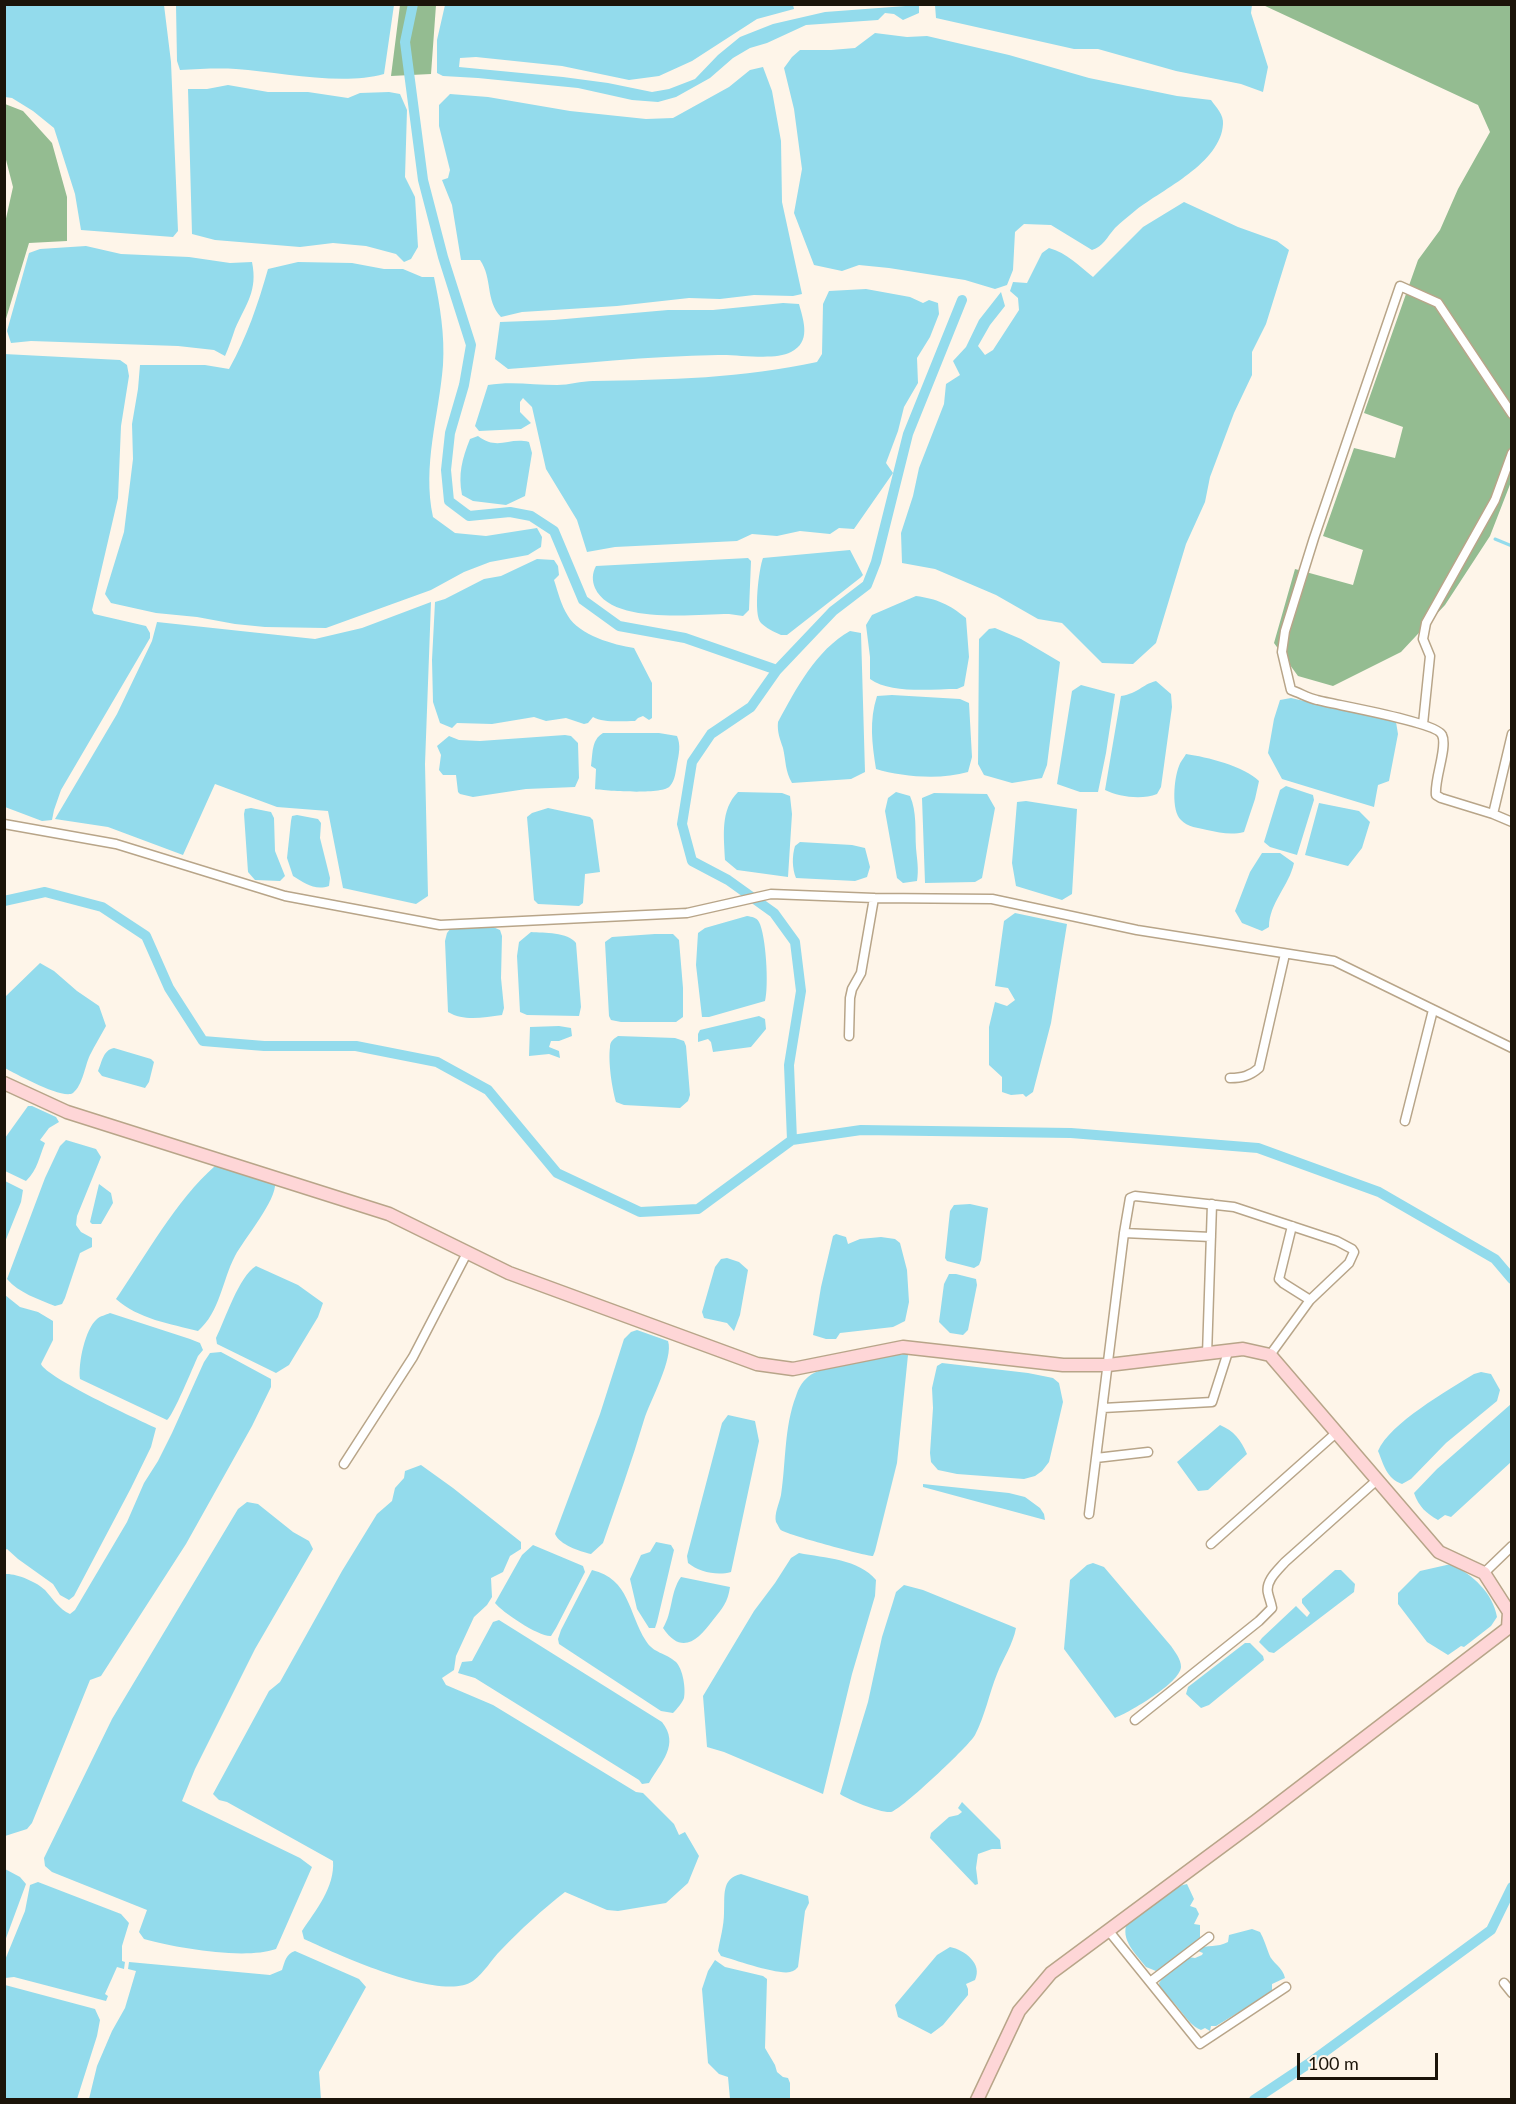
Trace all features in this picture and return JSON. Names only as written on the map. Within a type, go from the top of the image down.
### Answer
[{"type":"street","points":[[1512,414],[1438,303],[1400,286],[1310,548],[1285,631],[1282,652],[1291,690],[1314,700],[1423,724],[1439,731],[1443,735],[1443,745],[1435,787],[1436,795],[1512,822]]},
{"type":"street","points":[[1423,724],[1430,656],[1422,639],[1426,623],[1495,500],[1512,453]]},
{"type":"street","points":[[1493,814],[1512,734]]},
{"type":"street","points":[[4,824],[116,844],[285,896],[440,925],[687,913],[771,894],[992,899],[1105,923],[1334,962],[1512,1048]]},
{"type":"street","points":[[849,1036],[850,998],[861,973],[874,898]]},
{"type":"street","points":[[1230,1078],[1252,1075],[1259,1068],[1285,954]]},
{"type":"street","points":[[1405,1121],[1433,1010]]},
{"type":"street","points":[[4,1083],[67,1112],[389,1215],[509,1273],[757,1364],[793,1369],[903,1347],[1063,1365],[1108,1365],[1243,1350],[1270,1355],[1439,1552],[1484,1572],[1509,1612],[1508,1628],[1256,1821],[1051,1973],[1019,2011],[976,2100]]},
{"type":"street","points":[[1089,1514],[1130,1198],[1135,1196],[1234,1207],[1337,1241],[1352,1249],[1354,1252],[1349,1263],[1311,1300],[1270,1355]]},
{"type":"street","points":[[1207,1355],[1212,1204]]},
{"type":"street","points":[[1292,1226],[1279,1279],[1311,1300]]},
{"type":"street","points":[[1124,1233],[1211,1237]]},
{"type":"street","points":[[344,1464],[413,1357],[467,1253]]},
{"type":"street","points":[[1103,1408],[1212,1402],[1228,1352]]},
{"type":"street","points":[[1211,1544],[1336,1433]]},
{"type":"street","points":[[1096,1458],[1148,1452]]},
{"type":"street","points":[[1135,1720],[1259,1621],[1272,1608],[1268,1584],[1273,1576],[1285,1562],[1377,1480]]},
{"type":"street","points":[[1484,1572],[1512,1546]]},
{"type":"street","points":[[1108,1930],[1200,2044],[1286,1987]]},
{"type":"street","points":[[1150,1982],[1209,1937]]},
{"type":"street","points":[[1504,1983],[1512,1994]]},
{"type":"green space","points":[[400,5],[436,5],[431,74],[391,76]]},
{"type":"green space","points":[[1263,5],[1511,5],[1511,482],[1490,536],[1445,605],[1401,652],[1333,686],[1298,676],[1274,643],[1295,569],[1353,585],[1363,550],[1323,536],[1354,448],[1395,458],[1403,427],[1364,413],[1418,260],[1440,230],[1458,189],[1490,132],[1478,105]]},
{"type":"green space","points":[[5,104],[23,111],[52,143],[67,197],[67,241],[29,243],[5,322],[5,223],[13,187],[5,156]]},
{"type":"water","points":[[5,4],[164,5],[171,62],[178,231],[173,237],[81,230],[75,194],[54,128],[33,111],[12,98],[5,97]]},
{"type":"water","points":[[176,5],[394,5],[384,74],[349,79],[236,69],[180,70],[177,61]]},
{"type":"water","points":[[445,5],[793,5],[794,9],[757,19],[692,61],[659,76],[629,80],[562,66],[476,57],[460,58],[459,67],[563,77],[652,92],[669,89],[695,79],[718,55],[740,37],[773,24],[825,12],[919,5],[919,13],[903,20],[894,14],[885,13],[878,20],[806,25],[767,43],[750,48],[733,58],[710,78],[676,97],[658,102],[632,100],[578,88],[443,76],[437,73],[437,40]]},
{"type":"water","points":[[935,5],[1252,5],[1251,13],[1268,67],[1263,92],[1241,84],[1176,71],[1098,49],[1074,49],[936,18]]},
{"type":"water","points":[[875,33],[907,37],[927,36],[1009,55],[1089,78],[1177,96],[1211,100],[1222,117],[1220,138],[1202,163],[1136,210],[1117,226],[1096,249],[1092,250],[1051,225],[1024,224],[1015,232],[1013,270],[1007,285],[995,289],[965,280],[889,268],[859,265],[842,271],[814,265],[794,213],[802,169],[794,109],[784,68],[800,50],[855,48]]},
{"type":"water","points":[[763,67],[772,91],[781,141],[782,202],[802,294],[793,296],[754,295],[720,299],[689,298],[617,306],[522,312],[501,317],[493,304],[487,275],[480,260],[461,260],[452,205],[442,180],[448,178],[450,170],[439,126],[439,105],[450,94],[488,97],[570,111],[646,119],[673,118],[729,87],[750,70]]},
{"type":"water","points":[[228,85],[268,92],[308,92],[348,98],[360,93],[400,94],[407,110],[405,177],[415,197],[418,247],[411,259],[404,262],[396,254],[366,246],[333,243],[300,247],[215,240],[192,234],[188,89],[207,89]]},
{"type":"water","points":[[1184,202],[1238,227],[1277,241],[1289,250],[1266,324],[1252,352],[1252,375],[1234,413],[1210,477],[1205,502],[1186,544],[1156,643],[1133,664],[1102,663],[1062,623],[1038,619],[996,595],[935,569],[902,563],[901,533],[919,468],[944,404],[946,384],[960,375],[953,361],[966,347],[979,320],[1001,292],[1005,306],[990,325],[978,346],[985,355],[993,350],[1019,310],[1018,298],[1010,291],[1013,282],[1027,283],[1042,253],[1049,248],[1062,253],[1093,277],[1143,227]]},
{"type":"water","points":[[86,246],[121,254],[189,257],[230,263],[252,262],[252,289],[225,356],[214,350],[178,346],[31,341],[11,343],[7,331],[29,253],[40,249]]},
{"type":"water","points":[[298,262],[352,263],[384,269],[403,269],[422,277],[434,277],[442,321],[443,365],[430,460],[430,498],[433,517],[455,533],[486,536],[537,528],[542,537],[541,547],[528,555],[490,562],[464,572],[431,590],[326,628],[235,624],[156,613],[111,603],[105,594],[124,532],[133,459],[132,424],[140,365],[205,365],[229,369],[252,320],[268,269]]},
{"type":"water","points":[[866,289],[910,297],[923,303],[929,300],[938,303],[939,314],[930,337],[917,358],[918,383],[904,407],[886,463],[893,473],[854,529],[839,528],[830,534],[800,531],[777,536],[752,534],[737,541],[615,547],[587,552],[577,520],[546,469],[532,407],[523,398],[520,402],[520,412],[531,423],[521,429],[479,431],[475,426],[488,385],[514,383],[557,385],[588,381],[706,377],[762,372],[817,362],[822,354],[823,304],[829,291]]},
{"type":"water","points":[[783,303],[799,304],[804,331],[804,337],[797,348],[784,355],[666,357],[508,369],[495,359],[500,322],[554,320],[668,310],[713,310]]},
{"type":"water","points":[[4,354],[120,360],[127,365],[129,376],[121,426],[118,498],[92,610],[94,614],[146,626],[150,633],[150,638],[61,790],[52,820],[42,821],[5,807]]},
{"type":"water","points":[[478,436],[491,443],[529,442],[532,453],[525,496],[506,505],[473,501],[462,495],[460,480],[463,460],[470,439]]},
{"type":"water","points":[[850,550],[863,575],[860,578],[787,635],[778,634],[761,623],[757,602],[758,581],[763,558]]},
{"type":"water","points":[[748,558],[751,561],[749,610],[743,616],[729,614],[676,616],[636,612],[618,608],[604,600],[593,583],[596,566]]},
{"type":"water","points":[[537,559],[554,560],[558,566],[559,575],[554,580],[563,607],[573,623],[588,634],[634,648],[652,683],[652,718],[649,720],[643,716],[635,721],[613,721],[593,717],[584,724],[566,718],[546,721],[534,717],[492,724],[457,723],[452,728],[440,723],[433,702],[432,660],[435,602],[484,579],[501,576]]},
{"type":"water","points":[[916,596],[942,603],[966,618],[969,657],[964,686],[957,689],[900,689],[878,684],[870,679],[866,625],[872,615]]},
{"type":"water","points":[[431,602],[425,764],[428,896],[416,904],[343,888],[328,811],[277,807],[215,784],[183,855],[108,827],[55,819],[117,714],[152,641],[157,622],[315,639],[362,628]]},
{"type":"water","points":[[995,628],[1021,639],[1060,662],[1047,765],[1042,778],[1012,783],[984,775],[978,764],[979,639],[989,629]]},
{"type":"water","points":[[850,631],[861,633],[865,772],[851,779],[792,783],[778,732],[778,722],[817,659]]},
{"type":"water","points":[[1156,681],[1171,694],[1172,707],[1161,787],[1157,794],[1145,797],[1124,796],[1105,790],[1121,696]]},
{"type":"water","points":[[1081,685],[1115,694],[1098,792],[1080,792],[1057,784],[1072,691]]},
{"type":"water","points":[[877,696],[960,699],[969,703],[972,757],[968,772],[946,776],[922,776],[876,769],[872,732],[874,705]]},
{"type":"water","points":[[1291,698],[1396,722],[1398,734],[1389,781],[1378,785],[1374,807],[1282,779],[1268,753],[1280,700]]},
{"type":"water","points":[[603,733],[659,733],[677,736],[679,753],[672,784],[666,789],[657,791],[595,789],[596,769],[591,766],[594,743]]},
{"type":"water","points":[[449,736],[459,740],[480,741],[571,736],[578,743],[579,778],[575,787],[526,789],[473,797],[458,792],[456,775],[443,775],[439,770],[441,755],[437,746]]},
{"type":"water","points":[[1186,754],[1235,767],[1259,781],[1244,832],[1217,832],[1190,826],[1178,816],[1175,786],[1177,771]]},
{"type":"water","points":[[1286,786],[1313,795],[1314,800],[1297,855],[1270,847],[1264,842],[1280,790]]},
{"type":"water","points":[[738,792],[782,793],[790,796],[792,814],[788,877],[737,870],[725,860],[724,824],[728,807]]},
{"type":"water","points":[[896,792],[910,796],[914,808],[917,881],[903,883],[897,878],[885,811],[888,798]]},
{"type":"water","points":[[934,793],[987,794],[995,808],[982,878],[975,882],[925,883],[922,798]]},
{"type":"water","points":[[1026,801],[1077,809],[1072,894],[1062,900],[1016,886],[1012,863],[1017,802]]},
{"type":"water","points":[[1319,803],[1359,811],[1370,822],[1362,848],[1348,866],[1305,855]]},
{"type":"water","points":[[548,808],[590,817],[593,820],[600,872],[585,874],[583,903],[579,906],[538,904],[534,900],[527,817]]},
{"type":"water","points":[[245,809],[271,812],[274,818],[275,851],[285,876],[280,881],[255,880],[248,872],[244,814]]},
{"type":"water","points":[[292,816],[318,819],[321,823],[320,838],[330,878],[329,886],[314,887],[293,876],[287,858]]},
{"type":"water","points":[[800,842],[865,848],[870,867],[867,877],[855,881],[796,878],[793,854],[795,846]]},
{"type":"water","points":[[1262,853],[1280,853],[1294,863],[1272,910],[1269,927],[1262,931],[1242,923],[1235,911],[1250,872]]},
{"type":"water","points":[[1015,913],[1067,924],[1051,1023],[1033,1092],[1026,1097],[1023,1094],[1011,1095],[1002,1092],[1002,1077],[989,1065],[989,1027],[995,1002],[1007,1006],[1015,1000],[1008,988],[995,986],[1004,921]]},
{"type":"water","points":[[747,916],[758,920],[763,938],[767,973],[765,1001],[702,1017],[696,965],[698,933],[705,928]]},
{"type":"water","points":[[493,927],[500,930],[502,936],[501,978],[504,1008],[502,1015],[468,1018],[454,1015],[448,1012],[445,941],[447,933],[451,928]]},
{"type":"water","points":[[531,932],[562,935],[576,943],[581,1007],[579,1016],[527,1015],[520,1012],[517,956],[519,942]]},
{"type":"water","points":[[673,934],[679,940],[683,1017],[676,1022],[611,1020],[605,942],[612,937]]},
{"type":"water","points":[[40,963],[99,1006],[106,1026],[90,1055],[79,1085],[73,1093],[50,1090],[5,1068],[5,997]]},
{"type":"water","points":[[759,1016],[765,1019],[766,1029],[751,1047],[713,1052],[708,1039],[698,1042],[700,1030]]},
{"type":"water","points":[[530,1027],[571,1028],[572,1036],[559,1041],[551,1041],[549,1047],[559,1051],[560,1058],[549,1054],[529,1056]]},
{"type":"water","points":[[618,1036],[675,1038],[684,1041],[690,1095],[688,1101],[680,1108],[624,1105],[616,1102],[611,1075],[610,1045]]},
{"type":"water","points":[[114,1048],[151,1059],[154,1062],[149,1082],[145,1088],[102,1076],[98,1071],[105,1054]]},
{"type":"water","points":[[28,1106],[56,1117],[59,1122],[49,1128],[40,1140],[45,1143],[36,1167],[26,1181],[5,1171],[5,1138]]},
{"type":"water","points":[[66,1140],[96,1149],[101,1157],[77,1216],[76,1225],[81,1232],[92,1238],[92,1247],[80,1253],[65,1298],[62,1304],[55,1306],[23,1292],[7,1279],[45,1178],[60,1146]]},
{"type":"water","points":[[215,1166],[275,1183],[266,1209],[235,1256],[211,1315],[198,1331],[155,1320],[125,1306],[116,1299],[174,1212]]},
{"type":"water","points":[[5,1181],[23,1190],[21,1202],[5,1242]]},
{"type":"water","points":[[99,1184],[111,1193],[113,1203],[101,1224],[92,1224],[90,1222]]},
{"type":"water","points":[[970,1204],[988,1208],[981,1260],[974,1268],[947,1261],[945,1258],[950,1211],[954,1205]]},
{"type":"water","points":[[836,1234],[846,1237],[848,1244],[860,1239],[881,1237],[895,1239],[900,1243],[907,1270],[909,1302],[905,1321],[893,1327],[840,1333],[836,1339],[813,1335],[821,1287],[833,1236]]},
{"type":"water","points":[[727,1258],[739,1262],[748,1270],[740,1315],[734,1331],[727,1323],[704,1318],[702,1312],[715,1267],[721,1259]]},
{"type":"water","points":[[256,1266],[298,1285],[323,1303],[318,1317],[289,1365],[276,1373],[217,1344],[216,1338],[238,1288]]},
{"type":"water","points":[[949,1274],[976,1279],[977,1285],[968,1330],[963,1335],[950,1333],[939,1322],[944,1284]]},
{"type":"water","points":[[5,1295],[20,1307],[38,1312],[53,1321],[53,1340],[41,1364],[47,1370],[94,1398],[156,1428],[151,1447],[131,1488],[74,1596],[69,1600],[60,1595],[53,1584],[7,1549],[5,1550]]},
{"type":"water","points":[[110,1313],[200,1343],[203,1350],[167,1420],[80,1379],[81,1356],[89,1330],[97,1319]]},
{"type":"water","points":[[637,1330],[668,1341],[668,1358],[644,1420],[603,1543],[591,1554],[565,1544],[555,1534],[600,1414],[624,1339]]},
{"type":"water","points":[[221,1352],[271,1379],[271,1387],[252,1426],[186,1544],[101,1676],[90,1680],[32,1823],[27,1829],[5,1836],[5,1574],[32,1581],[45,1590],[66,1612],[70,1614],[75,1610],[127,1522],[144,1483],[172,1433],[204,1362],[210,1353]]},
{"type":"water","points":[[908,1355],[897,1463],[873,1556],[781,1530],[776,1522],[776,1516],[781,1495],[787,1433],[792,1408],[802,1383],[816,1372],[827,1368],[854,1361]]},
{"type":"water","points":[[942,1363],[1028,1373],[1053,1378],[1059,1383],[1063,1402],[1049,1462],[1042,1471],[1024,1479],[957,1474],[938,1470],[931,1462],[930,1453],[932,1388],[937,1366]]},
{"type":"water","points":[[1481,1372],[1491,1374],[1500,1390],[1497,1401],[1446,1443],[1411,1479],[1402,1484],[1392,1478],[1378,1451],[1384,1440],[1420,1408],[1474,1374]]},
{"type":"water","points":[[1511,1404],[1511,1462],[1451,1517],[1445,1515],[1438,1520],[1430,1515],[1421,1506],[1414,1493],[1437,1469]]},
{"type":"water","points":[[728,1415],[755,1421],[759,1441],[731,1572],[714,1573],[692,1566],[688,1563],[687,1556],[722,1423]]},
{"type":"water","points":[[1220,1425],[1236,1436],[1247,1454],[1208,1490],[1198,1491],[1177,1462]]},
{"type":"water","points":[[421,1465],[521,1542],[521,1549],[510,1556],[503,1572],[491,1578],[492,1597],[474,1617],[456,1656],[454,1670],[442,1678],[446,1685],[493,1705],[636,1792],[643,1793],[674,1824],[679,1835],[685,1832],[699,1856],[688,1883],[666,1903],[618,1911],[607,1910],[565,1892],[516,1935],[473,1981],[458,1986],[438,1986],[389,1974],[304,1939],[302,1931],[328,1889],[333,1861],[227,1802],[219,1800],[213,1794],[269,1691],[280,1682],[342,1571],[377,1514],[392,1501],[395,1488],[404,1478],[405,1471]]},
{"type":"water","points":[[923,1484],[1009,1493],[1025,1497],[1040,1508],[1045,1520],[923,1487]]},
{"type":"water","points":[[247,1502],[258,1504],[293,1532],[309,1541],[313,1549],[255,1649],[195,1769],[182,1801],[300,1858],[312,1867],[276,1949],[262,1952],[229,1953],[192,1949],[144,1939],[139,1932],[147,1910],[52,1872],[45,1866],[44,1858],[112,1719],[238,1509]]},
{"type":"water","points":[[656,1542],[671,1545],[674,1550],[657,1622],[655,1628],[649,1628],[637,1609],[630,1579],[641,1555],[650,1552]]},
{"type":"water","points":[[533,1545],[583,1566],[585,1572],[551,1636],[538,1633],[521,1623],[495,1603],[522,1555]]},
{"type":"water","points":[[799,1553],[851,1564],[869,1573],[876,1580],[875,1596],[852,1674],[823,1794],[707,1747],[703,1696],[754,1611],[791,1558]]},
{"type":"water","points":[[1093,1563],[1104,1567],[1171,1646],[1181,1664],[1178,1674],[1164,1689],[1115,1718],[1064,1649],[1070,1580],[1087,1565]]},
{"type":"water","points":[[1451,1564],[1481,1586],[1491,1600],[1497,1617],[1491,1626],[1464,1647],[1461,1646],[1448,1655],[1427,1642],[1398,1604],[1398,1593],[1420,1571]]},
{"type":"water","points":[[592,1570],[614,1581],[626,1598],[649,1645],[678,1665],[685,1694],[673,1713],[661,1711],[559,1644],[561,1630]]},
{"type":"water","points":[[1335,1570],[1341,1570],[1355,1584],[1354,1592],[1274,1653],[1269,1652],[1259,1642],[1262,1638],[1296,1606],[1307,1617],[1310,1613],[1302,1603],[1302,1599]]},
{"type":"water","points":[[681,1577],[730,1587],[724,1605],[702,1634],[690,1642],[683,1643],[670,1637],[663,1628]]},
{"type":"water","points":[[904,1585],[923,1590],[1016,1628],[975,1735],[921,1789],[897,1809],[886,1812],[865,1806],[840,1794],[868,1702],[882,1637],[896,1592]]},
{"type":"water","points":[[499,1620],[662,1722],[667,1730],[669,1746],[663,1761],[649,1783],[642,1784],[475,1678],[458,1673],[462,1662],[472,1661],[493,1622]]},
{"type":"water","points":[[1245,1643],[1250,1643],[1264,1660],[1209,1705],[1201,1708],[1186,1694],[1188,1687]]},
{"type":"water","points":[[962,1802],[1000,1840],[1001,1849],[992,1849],[978,1854],[976,1868],[978,1884],[975,1885],[930,1838],[931,1833],[949,1817],[962,1812],[958,1808]]},
{"type":"water","points":[[5,1869],[20,1877],[26,1884],[5,1941]]},
{"type":"water","points":[[741,1874],[808,1896],[809,1903],[805,1911],[798,1967],[793,1971],[784,1972],[756,1967],[721,1956],[718,1951],[723,1923],[725,1889],[730,1879]]},
{"type":"water","points":[[38,1882],[121,1914],[129,1923],[122,1946],[124,1969],[117,1967],[105,1994],[108,1996],[106,2001],[14,1977],[5,1978],[5,1960],[25,1911],[30,1885]]},
{"type":"water","points":[[1187,1884],[1194,1899],[1190,1906],[1196,1908],[1199,1914],[1194,1924],[1200,1925],[1200,1940],[1156,1971],[1146,1967],[1128,1943],[1126,1926],[1179,1886]]},
{"type":"water","points":[[1252,1929],[1260,1932],[1270,1957],[1285,1978],[1272,1984],[1272,1992],[1216,2026],[1211,2026],[1210,2031],[1195,2027],[1172,2001],[1161,1995],[1159,1983],[1165,1975],[1188,1957],[1195,1958],[1202,1955],[1203,1953],[1197,1949],[1224,1944],[1228,1942],[1229,1935]]},
{"type":"water","points":[[950,1947],[961,1951],[975,1963],[977,1974],[975,1980],[966,1984],[968,1995],[943,2025],[931,2034],[898,2017],[895,2005],[937,1955]]},
{"type":"water","points":[[295,1951],[359,1979],[366,1987],[319,2072],[321,2099],[89,2099],[97,2066],[125,2008],[136,1971],[128,1969],[129,1962],[270,1975],[282,1970],[288,1956]]},
{"type":"water","points":[[715,1960],[725,1967],[767,1979],[765,2048],[777,2072],[788,2078],[790,2099],[730,2099],[728,2077],[719,2074],[708,2063],[702,1989],[708,1971]]},
{"type":"water","points":[[5,1985],[95,2009],[100,2020],[97,2036],[77,2099],[5,2099]]},
{"type":"waterway","points":[[413,4],[405,42],[423,180],[443,257],[471,345],[464,385],[450,433],[446,470],[449,501],[469,516],[510,512],[531,516],[554,531],[583,600],[619,626],[685,638],[777,670]]},
{"type":"waterway","points":[[792,1140],[789,1065],[801,991],[795,942],[774,913],[728,880],[692,861],[682,824],[692,762],[711,734],[751,707],[777,670],[833,611],[867,585],[876,562],[908,434],[962,300]]},
{"type":"waterway","points":[[1495,539],[1512,546]]},
{"type":"waterway","points":[[4,901],[45,892],[102,907],[146,936],[169,988],[203,1041],[264,1046],[356,1046],[437,1062],[488,1090],[557,1173],[640,1212],[698,1209],[792,1140],[861,1130],[1071,1133],[1258,1148],[1379,1192],[1495,1259],[1512,1279]]},
{"type":"waterway","points":[[1254,2100],[1308,2064],[1491,1930],[1512,1887]]}]
